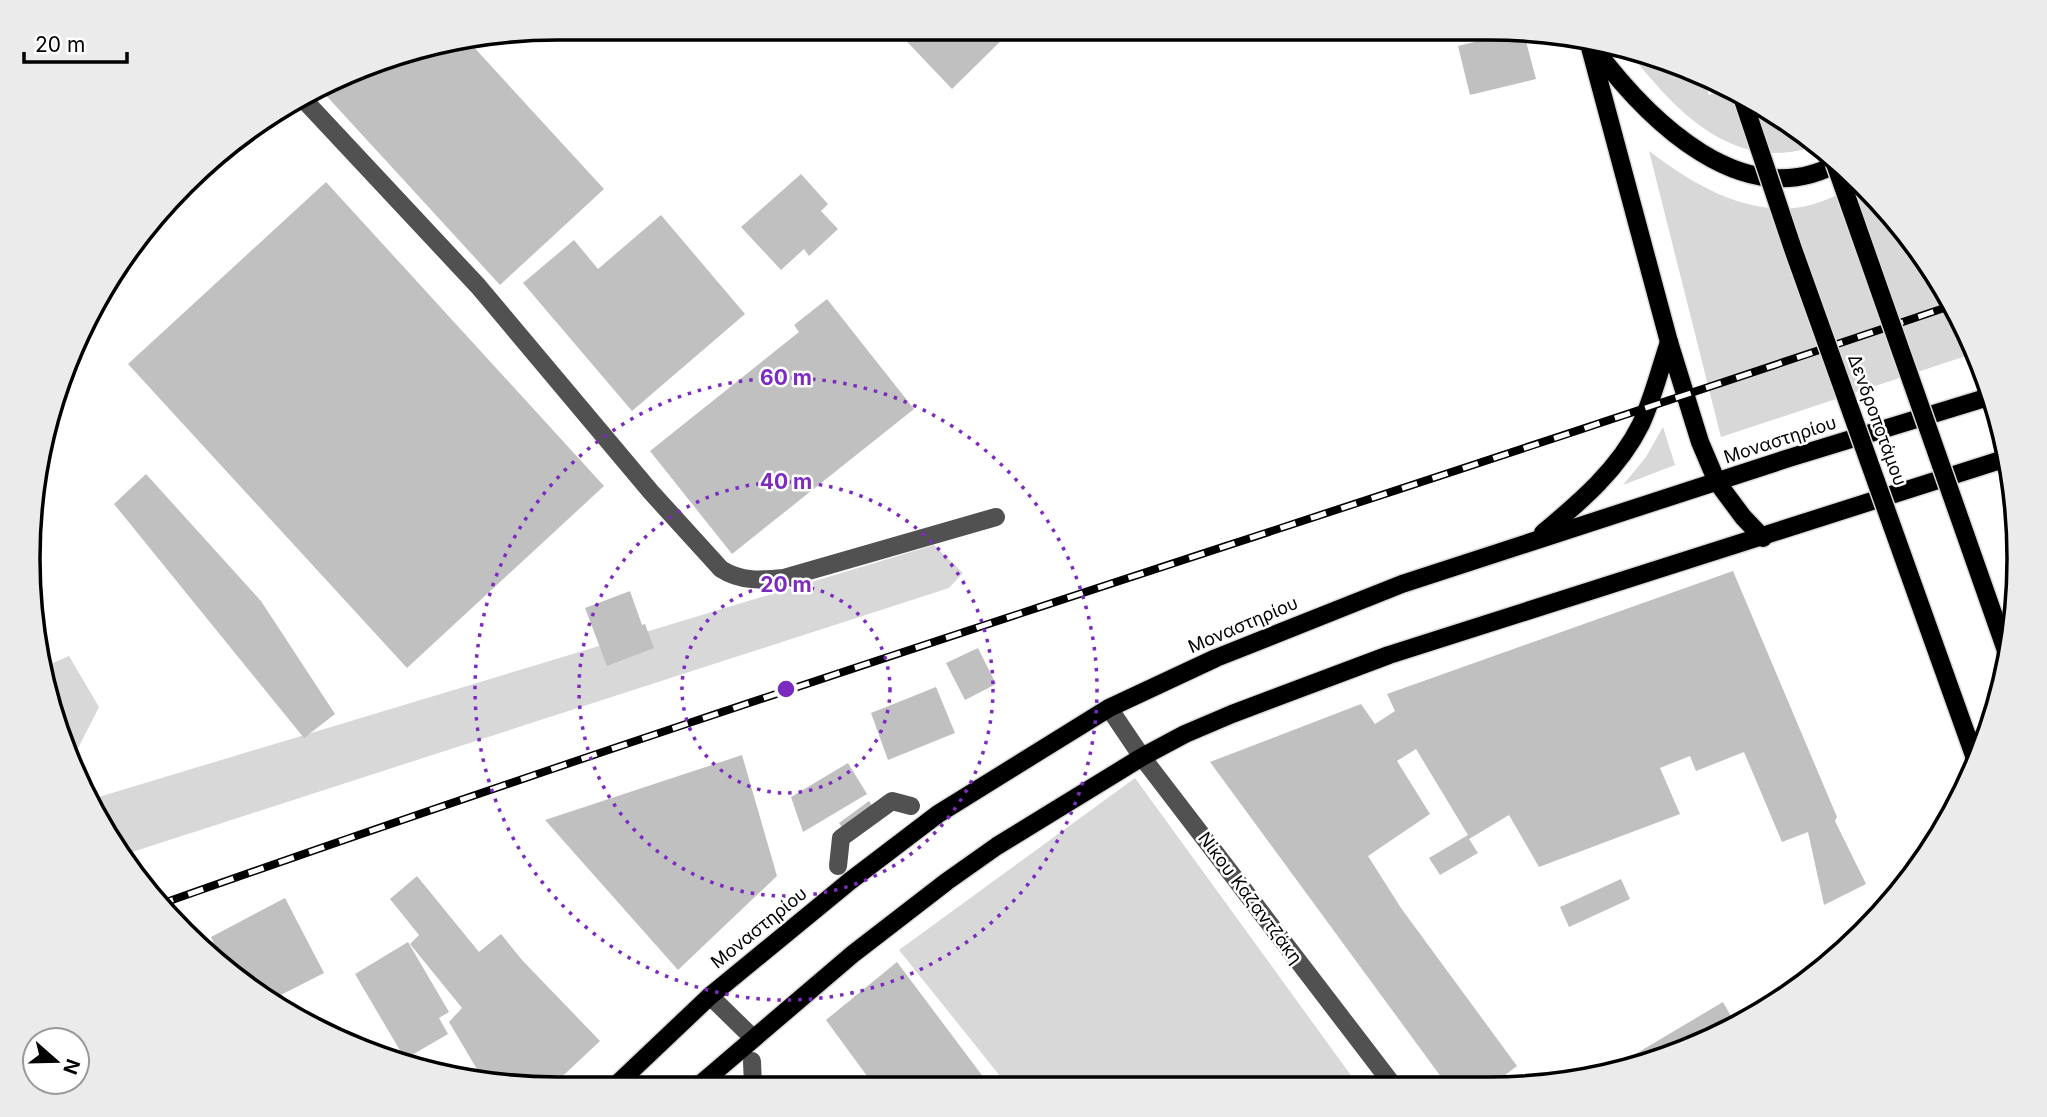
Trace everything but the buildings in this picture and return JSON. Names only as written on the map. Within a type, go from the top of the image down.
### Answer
[{"type":"main road","points":[[1591,50],[1669,342],[1700,442],[1717,482],[1743,517],[1763,538]]},
{"type":"main road","points":[[1597,52],[1633,96],[1667,127],[1705,155],[1753,175],[1785,179],[1817,174],[1829,168]]},
{"type":"main road","name":"Δενδροποτάμου","points":[[1746,109],[1793,249],[1971,747]]},
{"type":"main road","points":[[1840,178],[2001,635]]},
{"type":"main road","points":[[1536,538],[1589,492],[1628,446],[1648,408],[1669,342]]},
{"type":"main road","name":"Μοναστηρίου","points":[[625,1077],[710,996],[850,881],[938,814],[1109,708],[1216,658],[1402,584],[1536,538],[1981,399]]},
{"type":"main road","points":[[708,1077],[854,953],[946,882],[997,846],[1142,757],[1185,734],[1389,655],[1998,461]]},
{"type":"street","points":[[309,105],[478,286],[651,492],[721,569],[734,578],[785,578],[996,517]]},
{"type":"street","name":"Νίκου Καζαντζάκη","points":[[1109,708],[1142,757],[1387,1077]]},
{"type":"street","points":[[838,866],[841,838],[892,801],[911,806]]},
{"type":"street","points":[[710,996],[753,1038]]},
{"type":"street","points":[[752,1061],[753,1077]]},
{"type":"shaded area","points":[[1637,62],[1707,89],[1709,95],[1718,94],[1748,110],[1805,148],[1772,153],[1730,143],[1693,121]]},
{"type":"shaded area","points":[[1649,151],[1699,184],[1754,206],[1803,207],[1850,188],[1900,243],[1937,299],[1965,356],[1721,437]]},
{"type":"shaded area","points":[[1663,427],[1675,465],[1623,485],[1646,457]]},
{"type":"shaded area","points":[[934,545],[963,573],[949,588],[132,852],[99,797]]},
{"type":"shaded area","points":[[69,656],[99,707],[77,750],[58,693],[51,664]]},
{"type":"shaded area","points":[[1135,778],[1352,1077],[1001,1077],[899,950]]},
{"type":"railway","points":[[170,901],[829,676],[1942,309]]}]
